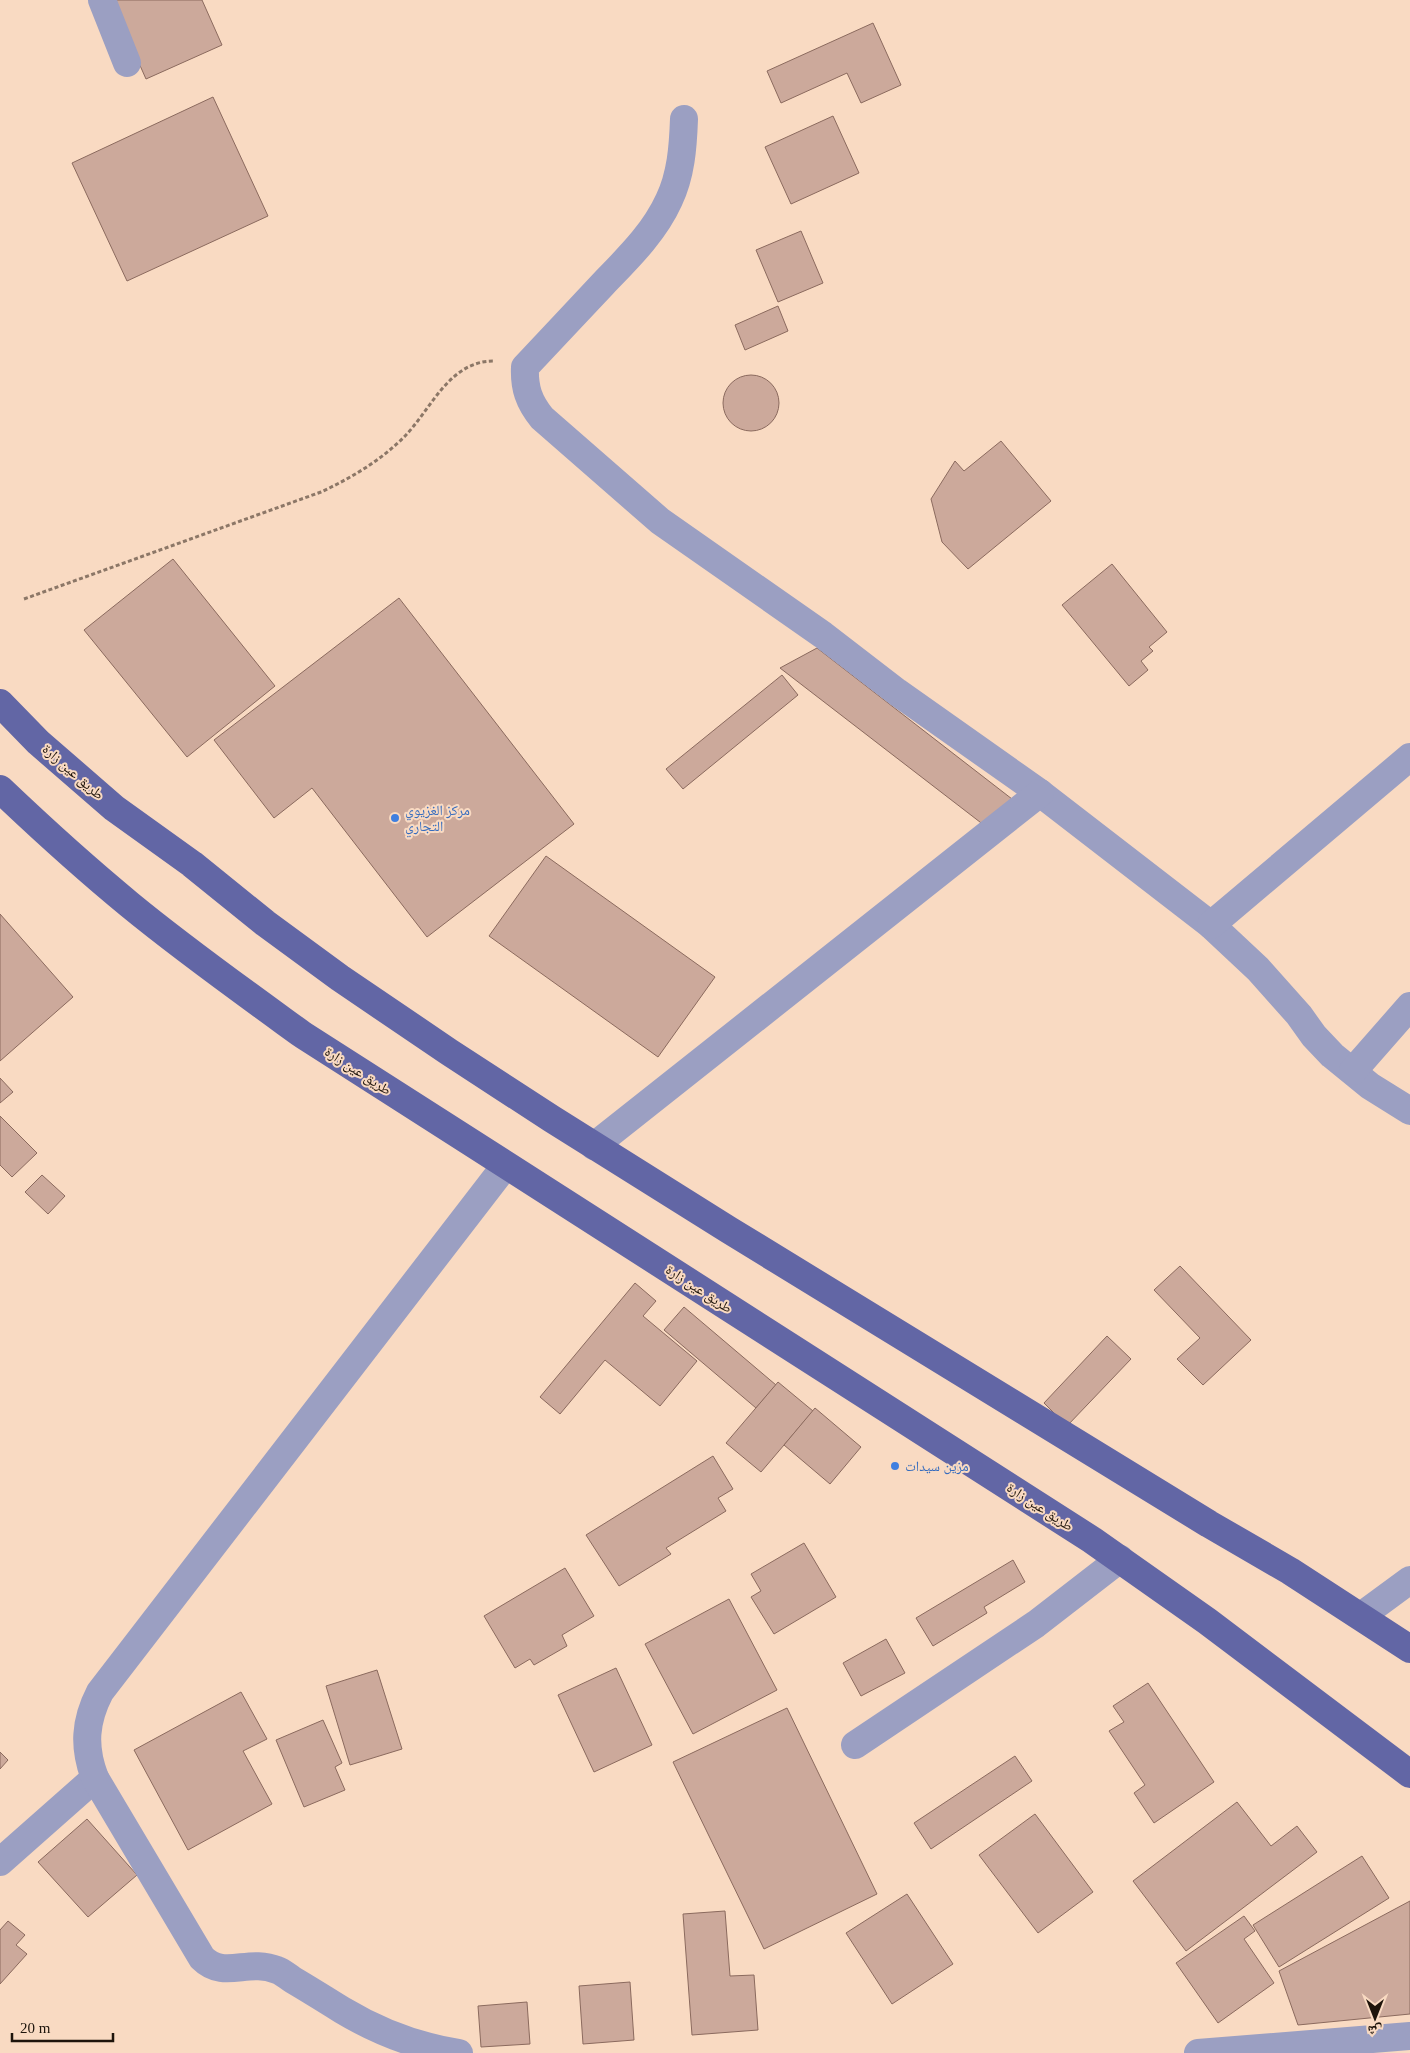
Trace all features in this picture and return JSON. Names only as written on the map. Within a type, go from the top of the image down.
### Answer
[{"type":"main road","name":"طريق عين زارة","points":[[0,703],[38,742],[114,808],[192,864],[265,923],[340,978],[449,1052],[594,1146],[1209,1524],[1290,1571],[1410,1649]]},
{"type":"main road","name":"طريق عين زارة","points":[[0,789],[56,842],[131,906],[303,1035],[1120,1559],[1283,1677],[1410,1774]]},
{"type":"street","points":[[102,0],[126,63]]},
{"type":"street","points":[[684,119],[683,146],[678,174],[669,200],[656,224],[639,246],[525,367],[527,395],[533,407],[542,418],[660,520],[1040,793],[1211,925],[1264,976],[1326,1048],[1370,1086],[1410,1111]]},
{"type":"street","points":[[1211,925],[1410,757]]},
{"type":"street","points":[[594,1146],[1040,793]]},
{"type":"street","points":[[1353,1071],[1410,1006]]},
{"type":"street","points":[[459,2053],[412,2042],[376,2028],[343,2011],[278,1970],[264,1966],[249,1965],[225,1969],[208,1964],[202,1958],[95,1778],[88,1761],[86,1744],[87,1726],[92,1708],[100,1692],[505,1166]]},
{"type":"street","points":[[855,1745],[1036,1624],[1120,1559]]},
{"type":"street","points":[[1361,1616],[1410,1580]]},
{"type":"street","points":[[0,1862],[95,1778]]},
{"type":"street","points":[[1198,2053],[1410,2036]]},
{"type":"path","points":[[24,599],[321,492],[350,478],[378,460],[426,413],[444,385],[457,373],[473,365],[490,361],[508,362],[525,367]]},
{"type":"building","points":[[111,0],[202,0],[222,45],[146,79]]},
{"type":"building","points":[[873,23],[901,85],[861,103],[847,73],[781,103],[767,71]]},
{"type":"building","points":[[213,97],[268,216],[127,281],[72,163]]},
{"type":"building","points":[[833,116],[859,173],[791,204],[765,147]]},
{"type":"building","points":[[801,231],[823,283],[778,302],[756,250]]},
{"type":"building","points":[[778,306],[788,331],[745,350],[735,325]]},
{"type":"building","points":[[751,375],[762,377],[771,383],[777,392],[779,403],[777,414],[771,423],[762,429],[751,431],[740,429],[731,423],[725,414],[723,403],[725,392],[731,383],[740,377]]},
{"type":"building","points":[[1001,441],[1051,501],[968,569],[942,542],[931,499],[955,461],[964,471]]},
{"type":"building","points":[[173,559],[275,686],[187,757],[84,630]]},
{"type":"building","points":[[1112,564],[1167,632],[1149,647],[1153,651],[1141,661],[1148,670],[1129,686],[1062,605]]},
{"type":"building","points":[[399,598],[574,824],[427,937],[312,788],[274,818],[214,740]]},
{"type":"building","points":[[817,648],[1012,799],[989,829],[780,668]]},
{"type":"building","points":[[782,675],[798,695],[683,789],[666,769]]},
{"type":"building","points":[[546,856],[715,977],[658,1057],[489,936]]},
{"type":"building","points":[[0,914],[73,997],[0,1061]]},
{"type":"building","points":[[0,1078],[13,1092],[0,1103]]},
{"type":"building","points":[[0,1116],[37,1153],[12,1177],[0,1165]]},
{"type":"building","points":[[42,1175],[65,1196],[48,1214],[25,1192]]},
{"type":"building","points":[[1180,1266],[1251,1340],[1203,1385],[1177,1359],[1200,1338],[1154,1290]]},
{"type":"building","points":[[635,1283],[656,1301],[643,1316],[697,1361],[660,1406],[605,1360],[560,1414],[540,1397]]},
{"type":"building","points":[[684,1307],[776,1385],[756,1408],[664,1330]]},
{"type":"building","points":[[1107,1336],[1131,1359],[1067,1426],[1044,1403]]},
{"type":"building","points":[[778,1382],[813,1411],[761,1472],[726,1443]]},
{"type":"building","points":[[815,1408],[861,1447],[830,1484],[784,1445]]},
{"type":"building","points":[[713,1456],[733,1489],[718,1498],[726,1511],[666,1548],[671,1554],[619,1586],[586,1535]]},
{"type":"building","points":[[804,1543],[836,1597],[774,1634],[751,1597],[761,1591],[751,1574]]},
{"type":"building","points":[[1013,1560],[1025,1582],[984,1607],[987,1613],[933,1646],[916,1618]]},
{"type":"building","points":[[565,1568],[594,1616],[562,1635],[567,1646],[534,1665],[530,1659],[515,1668],[484,1616]]},
{"type":"building","points":[[729,1599],[777,1690],[693,1734],[645,1644]]},
{"type":"building","points":[[886,1639],[905,1673],[861,1696],[843,1663]]},
{"type":"building","points":[[616,1668],[652,1745],[594,1772],[558,1695]]},
{"type":"building","points":[[377,1670],[402,1749],[350,1765],[326,1686]]},
{"type":"building","points":[[1148,1683],[1214,1782],[1154,1823],[1134,1793],[1145,1785],[1109,1731],[1124,1722],[1113,1706]]},
{"type":"building","points":[[241,1692],[267,1739],[243,1751],[272,1804],[188,1850],[134,1750]]},
{"type":"building","points":[[787,1708],[877,1894],[764,1949],[673,1762]]},
{"type":"building","points":[[323,1720],[342,1763],[335,1767],[345,1790],[304,1807],[276,1740]]},
{"type":"building","points":[[0,1752],[8,1760],[0,1769]]},
{"type":"building","points":[[1015,1756],[1032,1781],[931,1849],[914,1823]]},
{"type":"building","points":[[1237,1802],[1271,1846],[1297,1826],[1317,1852],[1186,1951],[1133,1881]]},
{"type":"building","points":[[1035,1814],[1093,1892],[1038,1933],[979,1855]]},
{"type":"building","points":[[87,1819],[137,1875],[88,1917],[38,1862]]},
{"type":"building","points":[[1362,1856],[1389,1898],[1279,1967],[1253,1925]]},
{"type":"building","points":[[907,1894],[953,1964],[892,2004],[846,1933]]},
{"type":"building","points":[[1410,1901],[1410,2014],[1298,2025],[1279,1971]]},
{"type":"building","points":[[725,1911],[730,1976],[754,1975],[758,2030],[692,2035],[683,1914]]},
{"type":"building","points":[[1244,1916],[1255,1931],[1244,1939],[1274,1983],[1218,2023],[1176,1963]]},
{"type":"building","points":[[8,1921],[25,1935],[16,1945],[27,1954],[0,1984],[0,1930]]},
{"type":"building","points":[[630,1982],[634,2040],[583,2044],[579,1986]]},
{"type":"building","points":[[527,2002],[530,2044],[481,2047],[478,2006]]},
{"type":"place","name":"مركز الغزيوي التجاري","points":[[395,818]]},
{"type":"place","name":"مزين سيدات","points":[[895,1466]]}]
